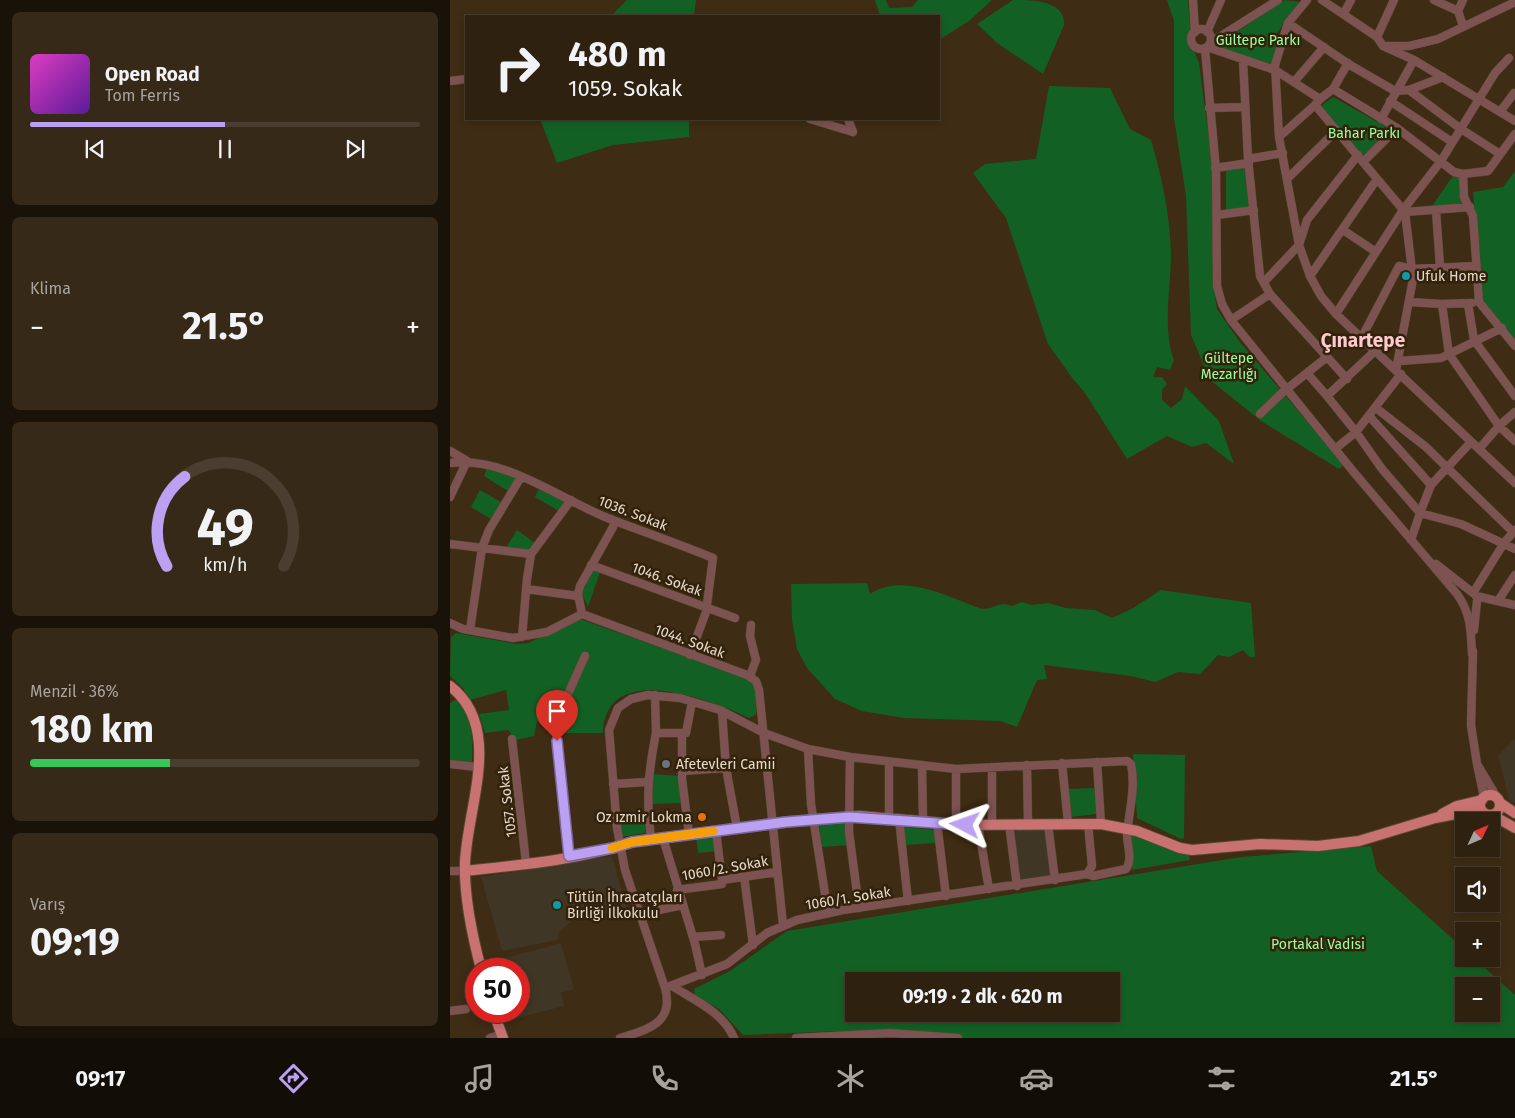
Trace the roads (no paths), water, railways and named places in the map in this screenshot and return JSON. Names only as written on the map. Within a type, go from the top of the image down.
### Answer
[{"type":"main road","points":[[450,686],[472,712],[479,735],[478,767],[465,871],[473,942],[477,958]]},
{"type":"main road","points":[[1435,818],[1457,806],[1490,795],[1515,813]]},
{"type":"main road","points":[[1483,798],[1480,806],[1487,812]]},
{"type":"main road","points":[[1491,812],[1499,809],[1499,801]]},
{"type":"main road","points":[[465,871],[569,856],[651,839],[772,824],[849,817],[894,818],[978,825],[1101,824],[1129,828],[1186,850],[1260,844],[1318,846],[1360,841],[1435,818],[1455,814]]},
{"type":"main road","points":[[1500,820],[1515,828]]},
{"type":"main road","points":[[498,1023],[503,1036]]},
{"type":"street","points":[[1193,0],[1195,32],[1192,41],[1205,67]]},
{"type":"street","points":[[1221,0],[1208,32],[1211,38],[1207,46],[1205,67],[1215,168],[1217,286],[1222,304],[1231,320],[1420,552],[1464,603],[1472,606],[1504,543],[1514,531],[1426,448],[1376,408]]},
{"type":"street","points":[[1207,46],[1278,0]]},
{"type":"street","points":[[1308,0],[1288,22],[1275,70],[1279,137],[1299,245],[1310,276],[1321,296],[1336,314],[1515,483]]},
{"type":"street","points":[[1322,0],[1377,36],[1383,46],[1414,60],[1515,121]]},
{"type":"street","points":[[1344,13],[1351,0]]},
{"type":"street","points":[[1377,36],[1394,0]]},
{"type":"street","points":[[1434,0],[1458,11],[1463,26]]},
{"type":"street","points":[[1458,11],[1464,0]]},
{"type":"street","points":[[1383,46],[1409,46],[1438,39],[1515,2]]},
{"type":"street","points":[[1288,22],[1348,63],[1395,91],[1409,90],[1443,77]]},
{"type":"street","points":[[1195,32],[1200,30],[1208,32]]},
{"type":"street","points":[[1194,46],[1207,46],[1275,70],[1294,82],[1318,102],[1337,130],[1404,211],[1414,279],[1398,372],[1370,417],[1356,432],[1335,449]]},
{"type":"street","points":[[1294,82],[1324,47]]},
{"type":"street","points":[[1336,314],[1404,211],[1442,161],[1494,73],[1510,58]]},
{"type":"street","points":[[1243,60],[1248,161],[1260,276],[1270,294],[1347,379]]},
{"type":"street","points":[[1382,119],[1395,91],[1414,60]]},
{"type":"street","points":[[1279,137],[1333,88],[1348,63]]},
{"type":"street","points":[[450,81],[465,79]]},
{"type":"street","points":[[1333,88],[1397,128],[1454,172],[1463,174],[1488,172],[1515,134]]},
{"type":"street","points":[[1409,90],[1500,154]]},
{"type":"street","points":[[1500,112],[1514,93]]},
{"type":"street","points":[[1390,101],[1452,142]]},
{"type":"street","points":[[1209,108],[1246,107]]},
{"type":"street","points":[[813,120],[852,132],[848,120]]},
{"type":"street","points":[[1264,282],[1299,245],[1307,220],[1360,158],[1397,128]]},
{"type":"street","points":[[1287,179],[1337,130]]},
{"type":"street","points":[[1215,168],[1283,154]]},
{"type":"street","points":[[1463,174],[1464,197],[1470,207],[1479,302],[1515,346]]},
{"type":"street","points":[[1310,276],[1377,179]]},
{"type":"street","points":[[1404,211],[1436,211],[1470,207]]},
{"type":"street","points":[[1217,215],[1254,210]]},
{"type":"street","points":[[1436,211],[1440,266]]},
{"type":"street","points":[[1342,230],[1376,252]]},
{"type":"street","points":[[1362,337],[1399,266],[1412,269],[1440,266],[1475,266]]},
{"type":"street","points":[[1231,320],[1270,294]]},
{"type":"street","points":[[1409,302],[1468,304],[1479,302]]},
{"type":"street","points":[[1442,304],[1449,354],[1499,426],[1515,441]]},
{"type":"street","points":[[1468,304],[1474,340],[1515,396]]},
{"type":"street","points":[[1399,361],[1441,358],[1474,340],[1502,328]]},
{"type":"street","points":[[1327,396],[1375,351]]},
{"type":"street","points":[[1260,414],[1288,388],[1327,357]]},
{"type":"street","points":[[1307,373],[1356,432],[1382,469],[1420,513],[1462,524],[1515,549]]},
{"type":"street","points":[[1479,449],[1499,426],[1515,412]]},
{"type":"street","points":[[1370,417],[1431,485]]},
{"type":"street","points":[[1411,540],[1431,485],[1471,442]]},
{"type":"street","points":[[450,451],[467,461],[450,497]]},
{"type":"street","name":"1036. Sokak","points":[[450,463],[467,461],[486,465],[521,477],[610,519],[713,558],[707,607],[690,655]]},
{"type":"street","points":[[470,630],[482,548],[489,530],[521,477]]},
{"type":"street","points":[[522,637],[531,554],[571,500]]},
{"type":"street","points":[[452,627],[513,638],[547,632],[582,614],[578,596],[591,565],[613,527],[614,522],[610,519]]},
{"type":"street","points":[[450,544],[531,554]]},
{"type":"street","points":[[1420,552],[1475,597]]},
{"type":"street","name":"1046. Sokak","points":[[591,565],[735,618]]},
{"type":"street","points":[[1498,601],[1515,574]]},
{"type":"street","points":[[526,589],[578,596]]},
{"type":"street","points":[[1472,654],[1470,623],[1464,603],[1465,594],[1515,605]]},
{"type":"street","points":[[1475,597],[1471,725],[1483,798]]},
{"type":"street","name":"1044. Sokak","points":[[582,614],[750,676]]},
{"type":"street","points":[[751,625],[750,636],[756,660],[750,676],[756,681],[759,690],[783,925]]},
{"type":"street","points":[[569,856],[555,723],[585,656]]},
{"type":"street","points":[[620,1038],[646,1029],[664,1016],[668,1006],[668,987],[639,914],[625,870],[620,846],[609,730],[612,719],[621,706],[631,699],[641,695],[655,695],[692,702],[722,711],[764,733],[808,750],[888,762],[956,769],[1062,763],[1130,762],[1132,770],[1129,828]]},
{"type":"street","points":[[651,839],[648,811],[648,782],[656,733],[655,695]]},
{"type":"street","points":[[656,733],[686,733],[692,702]]},
{"type":"street","points":[[722,711],[726,768],[737,828]]},
{"type":"street","points":[[682,733],[682,772],[688,834]]},
{"type":"street","name":"1057. Sokak","points":[[512,739],[526,863]]},
{"type":"street","points":[[808,750],[811,804],[828,913]]},
{"type":"street","points":[[850,757],[849,817],[859,908]]},
{"type":"street","points":[[888,762],[894,818],[908,901]]},
{"type":"street","points":[[1097,762],[1101,824]]},
{"type":"street","points":[[1062,763],[1068,823]]},
{"type":"street","points":[[450,764],[478,767]]},
{"type":"street","points":[[1477,764],[1499,801]]},
{"type":"street","points":[[922,765],[923,821]]},
{"type":"street","points":[[1026,765],[1028,824]]},
{"type":"street","points":[[682,772],[726,768]]},
{"type":"street","points":[[992,768],[992,824]]},
{"type":"street","points":[[956,769],[956,824]]},
{"type":"street","points":[[613,784],[648,782]]},
{"type":"street","points":[[937,823],[946,896]]},
{"type":"street","points":[[1009,824],[1016,886]]},
{"type":"street","points":[[1048,824],[1055,880]]},
{"type":"street","points":[[1087,874],[1092,868],[1088,824]]},
{"type":"street","points":[[978,825],[989,889]]},
{"type":"street","name":"1060/1. Sokak","points":[[668,987],[727,964],[767,933],[783,925],[828,913],[1087,874],[1093,876],[1121,870],[1129,864],[1129,828]]},
{"type":"street","points":[[716,831],[722,880]]},
{"type":"street","points":[[663,838],[693,937],[702,975]]},
{"type":"street","points":[[450,871],[465,871]]},
{"type":"street","name":"1060/2. Sokak","points":[[678,890],[722,884],[722,880],[744,876],[777,872]]},
{"type":"street","points":[[744,876],[753,945]]},
{"type":"street","points":[[639,914],[682,905]]},
{"type":"street","points":[[693,937],[722,934]]},
{"type":"street","points":[[668,987],[715,1012],[725,1022],[734,1038]]},
{"type":"street","points":[[450,1011],[465,1009]]},
{"type":"street","points":[[796,1038],[849,1034],[958,1038]]},
{"type":"street","points":[[490,1038],[503,1036]]},
{"type":"place","name":"Ufuk Home","points":[[1406,276]]},
{"type":"place","name":"Afetevleri Camii","points":[[666,764]]},
{"type":"place","name":"Oz ızmir Lokma","points":[[702,817]]},
{"type":"place","name":"Tütün İhracatçıları Birliği İlkokulu","points":[[557,905]]},
{"type":"district","name":"Çınartepe","points":[[1363,340]]},
{"type":"park label","name":"Gültepe Parkı","points":[[1258,40]]},
{"type":"park label","name":"Bahar Parkı","points":[[1364,133]]},
{"type":"park label","name":"Gültepe Mezarlığı","points":[[1229,366]]},
{"type":"park label","name":"Portakal Vadisi","points":[[1318,944]]}]
